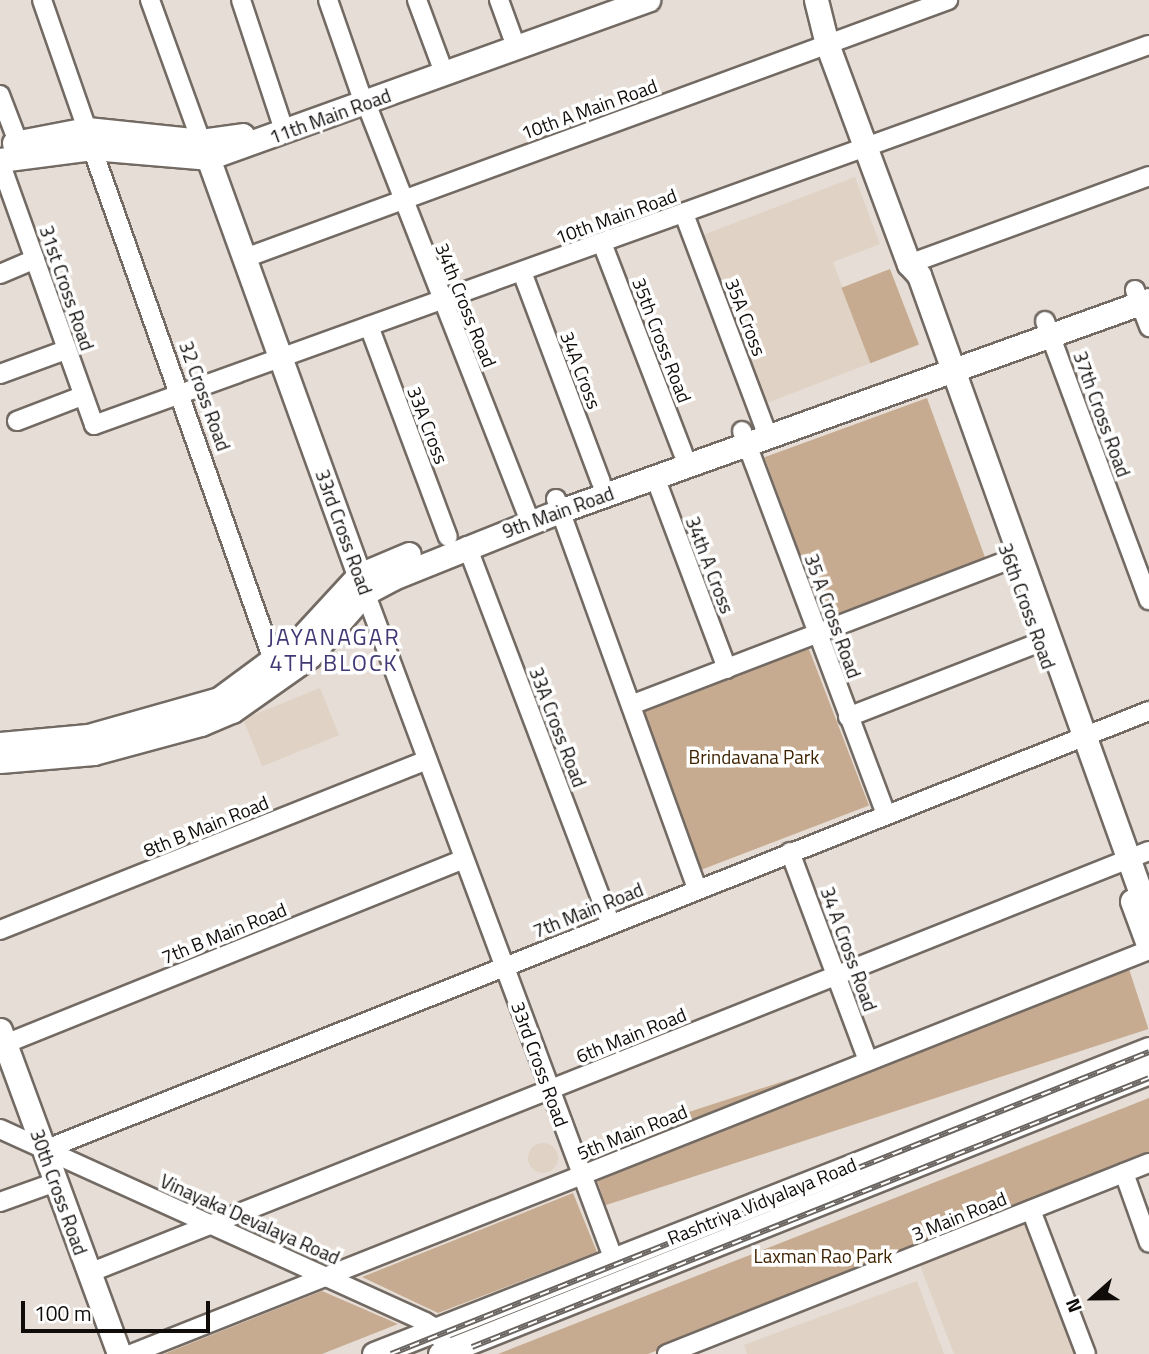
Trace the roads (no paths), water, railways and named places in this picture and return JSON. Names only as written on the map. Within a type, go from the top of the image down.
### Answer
[{"type":"main road","name":"11th Main Road","points":[[204,149],[281,121],[363,97],[440,62],[611,0]]},
{"type":"main road","name":"11th Main Road","points":[[9,144],[90,139],[204,149],[648,0]]},
{"type":"main road","name":"36th Cross Road","points":[[805,0],[827,44],[1080,738],[1132,857],[1149,916]]},
{"type":"main road","name":"36th Cross Road","points":[[816,0],[827,44]]},
{"type":"main road","name":"11th Main Road","points":[[0,161],[90,139]]},
{"type":"main road","name":"33rd Cross Road","points":[[204,149],[362,584]]},
{"type":"main road","name":"9th Main Road","points":[[0,744],[88,736],[219,699],[274,660],[362,584],[458,541],[527,515],[655,477],[766,429],[1143,295]]},
{"type":"main road","name":"9th Main Road","points":[[558,505],[601,482],[683,453],[744,438]]},
{"type":"main road","name":"9th Main Road","points":[[0,761],[94,752],[232,711],[310,656],[362,584]]},
{"type":"main road","name":"36th Cross Road","points":[[1132,857],[1149,949]]},
{"type":"main road","name":"30th Cross Road","points":[[2,1040],[119,1354]]},
{"type":"main road","name":"Rashtriya Vidyalaya Road","points":[[374,1354],[1149,1049]]},
{"type":"main road","name":"Rashtriya Vidyalaya Road","points":[[444,1353],[1149,1072]]},
{"type":"street","name":"32 Cross Road","points":[[42,0],[183,393],[274,660]]},
{"type":"street","name":"33rd Cross Road","points":[[150,0],[204,149]]},
{"type":"street","points":[[241,0],[281,121]]},
{"type":"street","points":[[328,0],[363,97]]},
{"type":"street","points":[[417,0],[440,62]]},
{"type":"street","points":[[499,0],[512,36]]},
{"type":"street","name":"10th A Main Road","points":[[245,258],[948,0]]},
{"type":"street","name":"10th Main Road","points":[[96,424],[1149,46]]},
{"type":"street","points":[[0,95],[9,144]]},
{"type":"street","name":"34th Cross Road","points":[[363,97],[527,515]]},
{"type":"street","name":"31st Cross Road","points":[[0,161],[82,396],[96,424]]},
{"type":"street","points":[[909,264],[1149,176]]},
{"type":"street","name":"35A Cross","points":[[684,214],[766,429]]},
{"type":"street","name":"35th Cross Road","points":[[602,243],[683,453]]},
{"type":"street","points":[[0,274],[35,259]]},
{"type":"street","name":"34A Cross","points":[[522,272],[601,482]]},
{"type":"street","points":[[1143,295],[1149,327]]},
{"type":"street","name":"33A Cross","points":[[369,326],[458,541]]},
{"type":"street","name":"37th Cross Road","points":[[1048,328],[1149,600]]},
{"type":"street","points":[[0,374],[66,350]]},
{"type":"street","points":[[17,421],[82,396]]},
{"type":"street","name":"35 A Cross Road","points":[[744,438],[886,815]]},
{"type":"street","name":"34th A Cross","points":[[655,477],[727,668]]},
{"type":"street","points":[[558,505],[697,889]]},
{"type":"street","name":"33A Cross Road","points":[[458,541],[610,923]]},
{"type":"street","points":[[631,705],[1016,557]]},
{"type":"street","name":"33rd Cross Road","points":[[362,584],[614,1259]]},
{"type":"street","points":[[848,718],[1046,640]]},
{"type":"street","name":"7th Main Road","points":[[44,1150],[1149,711]]},
{"type":"street","name":"8th B Main Road","points":[[0,930],[427,760]]},
{"type":"street","name":"34 A Cross Road","points":[[790,852],[868,1061]]},
{"type":"street","name":"6th Main Road","points":[[89,1273],[1132,857]]},
{"type":"street","name":"7th B Main Road","points":[[2,1040],[464,859]]},
{"type":"street","name":"5th Main Road","points":[[131,1354],[1149,949]]},
{"type":"street","name":"Vinayaka Devalaya Road","points":[[0,1129],[437,1329]]},
{"type":"street","points":[[0,1143],[17,1137]]},
{"type":"street","name":"3 Main Road","points":[[667,1354],[1149,1163]]},
{"type":"street","points":[[1124,1173],[1149,1242]]},
{"type":"street","points":[[0,1202],[56,1182]]},
{"type":"street","points":[[1031,1210],[1086,1354]]},
{"type":"street","points":[[437,1329],[444,1353]]},
{"type":"railway","points":[[391,1354],[1149,1052]]},
{"type":"railway","points":[[472,1347],[1149,1078]]},
{"type":"district","name":"JAYANAGAR 4TH BLOCK","points":[[334,650]]},
{"type":"park label","name":"Brindavana Park","points":[[754,757]]},
{"type":"park label","name":"Laxman Rao Park","points":[[823,1256]]}]
